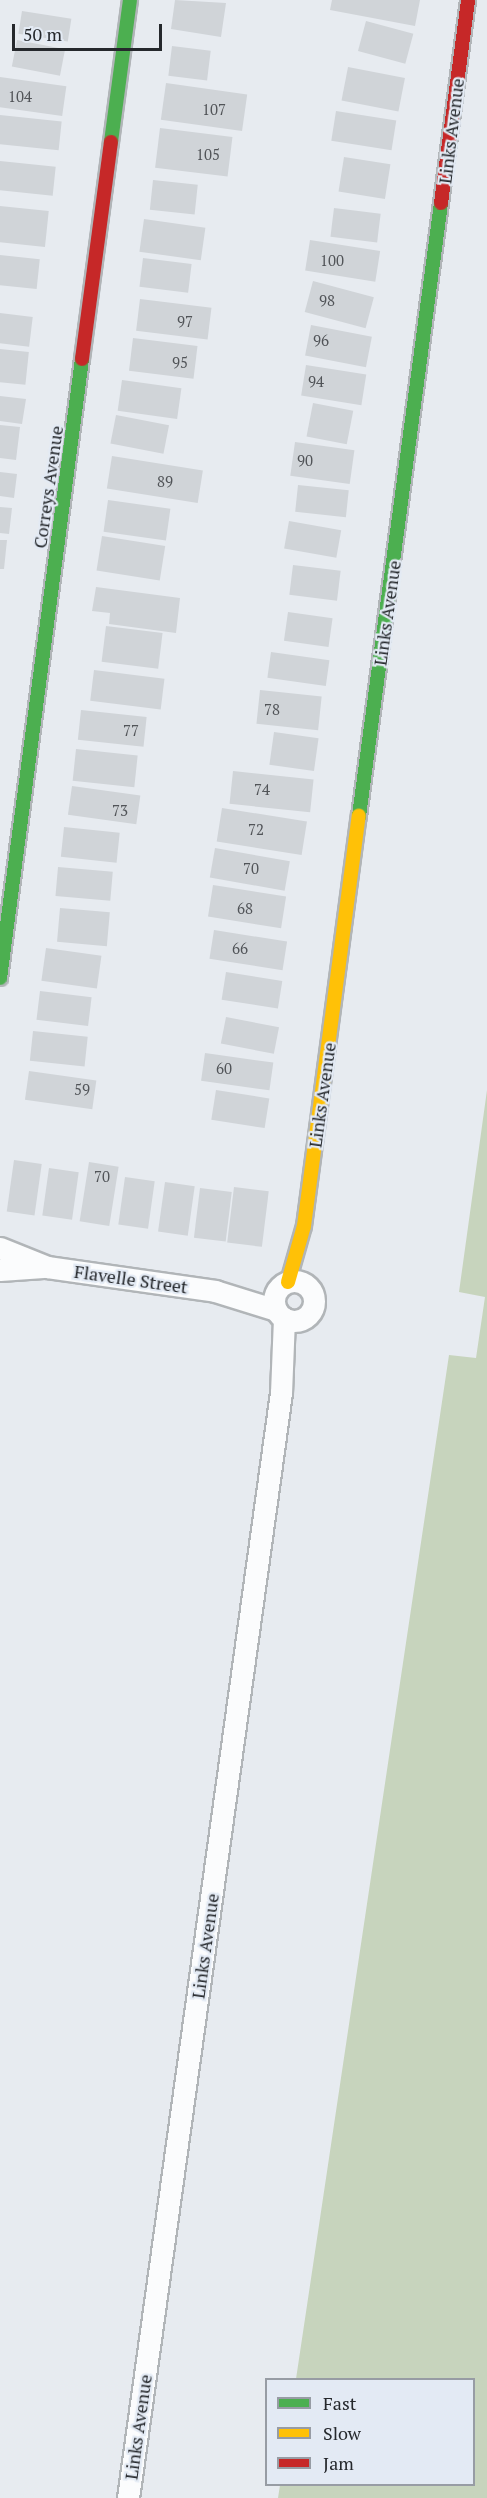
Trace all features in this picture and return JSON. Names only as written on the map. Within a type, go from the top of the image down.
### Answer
[{"type":"street","name":"Correys Avenue","points":[[0,978],[130,0]]},
{"type":"street","name":"Links Avenue","points":[[292,1285],[304,1226],[468,0]]},
{"type":"street","name":"Flavelle Street","points":[[0,1248],[47,1267]]},
{"type":"street","name":"Flavelle Street","points":[[0,1270],[47,1267],[216,1291],[287,1316]]},
{"type":"street","name":"Flavelle Street","points":[[216,1291],[292,1285]]},
{"type":"street","points":[[292,1285],[313,1305],[287,1316],[274,1298],[292,1285]]},
{"type":"street","name":"Links Avenue","points":[[128,2498],[281,1393],[287,1316]]},
{"type":"green space","points":[[487,1090],[487,2498],[278,2498],[280,2486],[475,2486],[475,2378],[296,2378],[449,1355],[476,1358],[485,1297],[459,1292]]},
{"type":"building","points":[[175,0],[226,3],[221,37],[171,29]]},
{"type":"building","points":[[332,0],[420,0],[415,26],[330,10]]},
{"type":"building","points":[[22,11],[71,19],[68,42],[18,34]]},
{"type":"building","points":[[366,21],[413,34],[405,64],[358,51]]},
{"type":"building","points":[[17,40],[65,49],[60,76],[12,67]]},
{"type":"building","points":[[172,46],[211,51],[207,81],[168,76]]},
{"type":"building","points":[[348,67],[405,78],[398,111],[342,100]]},
{"type":"building","points":[[0,77],[66,86],[62,116],[0,107]]},
{"type":"building","points":[[166,83],[247,94],[242,131],[161,120]]},
{"type":"building","points":[[336,111],[396,121],[392,150],[331,141]]},
{"type":"building","points":[[0,115],[62,121],[59,150],[0,144]]},
{"type":"building","points":[[160,128],[232,137],[228,177],[155,168]]},
{"type":"building","points":[[344,157],[390,164],[385,199],[339,192]]},
{"type":"building","points":[[0,161],[56,167],[53,196],[0,190]]},
{"type":"building","points":[[153,180],[198,185],[195,215],[150,210]]},
{"type":"building","points":[[0,206],[49,211],[45,247],[0,242]]},
{"type":"building","points":[[334,208],[381,214],[377,243],[330,237]]},
{"type":"building","points":[[144,219],[205,228],[201,260],[139,252]]},
{"type":"building","points":[[310,240],[380,251],[375,282],[305,271]]},
{"type":"building","points":[[0,255],[40,259],[37,289],[0,285]]},
{"type":"building","points":[[143,258],[192,264],[188,293],[139,287]]},
{"type":"building","points":[[313,281],[374,297],[366,328],[305,312]]},
{"type":"building","points":[[140,299],[211,308],[208,340],[136,331]]},
{"type":"building","points":[[0,313],[33,317],[29,347],[0,343]]},
{"type":"building","points":[[311,325],[372,337],[366,367],[305,355]]},
{"type":"building","points":[[133,338],[198,346],[193,379],[129,371]]},
{"type":"building","points":[[0,349],[29,352],[25,385],[0,382]]},
{"type":"building","points":[[306,365],[366,375],[361,405],[301,396]]},
{"type":"building","points":[[122,380],[181,388],[177,419],[118,411]]},
{"type":"building","points":[[0,396],[26,399],[22,424],[0,421]]},
{"type":"building","points":[[313,403],[353,411],[347,444],[307,436]]},
{"type":"building","points":[[116,415],[169,425],[163,454],[110,443]]},
{"type":"building","points":[[0,425],[20,427],[16,460],[0,458]]},
{"type":"building","points":[[295,442],[354,450],[350,484],[290,476]]},
{"type":"building","points":[[112,456],[203,470],[198,503],[107,489]]},
{"type":"building","points":[[0,472],[17,474],[14,498],[0,496]]},
{"type":"building","points":[[298,485],[349,490],[346,517],[295,512]]},
{"type":"building","points":[[108,500],[170,509],[166,540],[104,532]]},
{"type":"building","points":[[0,507],[12,508],[9,534],[0,533]]},
{"type":"building","points":[[289,521],[341,530],[336,558],[284,549]]},
{"type":"building","points":[[102,536],[165,546],[160,581],[97,571]]},
{"type":"building","points":[[0,540],[7,540],[4,569],[0,569]]},
{"type":"building","points":[[293,565],[341,571],[337,601],[289,595]]},
{"type":"building","points":[[96,587],[180,598],[176,633],[109,624],[110,613],[92,611]]},
{"type":"building","points":[[288,612],[333,618],[329,647],[284,641]]},
{"type":"building","points":[[106,626],[163,633],[158,669],[102,662]]},
{"type":"building","points":[[271,652],[329,660],[326,686],[267,678]]},
{"type":"building","points":[[94,670],[164,679],[161,709],[90,701]]},
{"type":"building","points":[[260,690],[322,696],[318,730],[256,724]]},
{"type":"building","points":[[81,710],[147,717],[144,747],[78,740]]},
{"type":"building","points":[[274,732],[319,738],[314,771],[269,765]]},
{"type":"building","points":[[76,749],[138,755],[134,787],[73,781]]},
{"type":"building","points":[[233,771],[314,779],[310,812],[230,804]]},
{"type":"building","points":[[72,786],[140,796],[136,824],[68,815]]},
{"type":"building","points":[[222,808],[307,821],[302,855],[217,842]]},
{"type":"building","points":[[64,827],[120,833],[117,863],[61,857]]},
{"type":"building","points":[[215,848],[290,861],[285,891],[210,878]]},
{"type":"building","points":[[58,867],[113,872],[110,901],[55,896]]},
{"type":"building","points":[[213,885],[286,897],[281,928],[208,917]]},
{"type":"building","points":[[60,908],[110,912],[107,946],[57,942]]},
{"type":"building","points":[[214,930],[287,942],[283,970],[209,959]]},
{"type":"building","points":[[46,948],[101,956],[97,988],[41,981]]},
{"type":"building","points":[[226,972],[282,981],[278,1009],[222,1000]]},
{"type":"building","points":[[40,991],[92,997],[88,1026],[36,1020]]},
{"type":"building","points":[[226,1017],[279,1027],[274,1054],[221,1044]]},
{"type":"building","points":[[33,1031],[88,1037],[85,1067],[30,1061]]},
{"type":"building","points":[[205,1053],[273,1063],[269,1090],[201,1081]]},
{"type":"building","points":[[29,1071],[96,1080],[92,1109],[25,1100]]},
{"type":"building","points":[[216,1090],[269,1098],[265,1128],[211,1120]]},
{"type":"building","points":[[14,1160],[42,1164],[34,1215],[7,1211]]},
{"type":"building","points":[[89,1162],[119,1167],[109,1226],[80,1221]]},
{"type":"building","points":[[49,1168],[79,1172],[72,1220],[42,1216]]},
{"type":"building","points":[[125,1177],[155,1181],[148,1229],[118,1225]]},
{"type":"building","points":[[165,1182],[195,1186],[188,1236],[158,1232]]},
{"type":"building","points":[[234,1187],[269,1191],[262,1247],[227,1243]]},
{"type":"building","points":[[200,1188],[232,1192],[226,1242],[194,1238]]},
{"type":"traffic: fast","points":[[111,142],[130,0]]},
{"type":"traffic: fast","points":[[359,816],[441,203]]},
{"type":"traffic: fast","points":[[0,978],[82,359]]},
{"type":"traffic: slow","points":[[288,1282],[304,1226],[359,816]]},
{"type":"traffic: jam","points":[[441,203],[468,0]]},
{"type":"traffic: jam","points":[[82,359],[111,142]]}]
